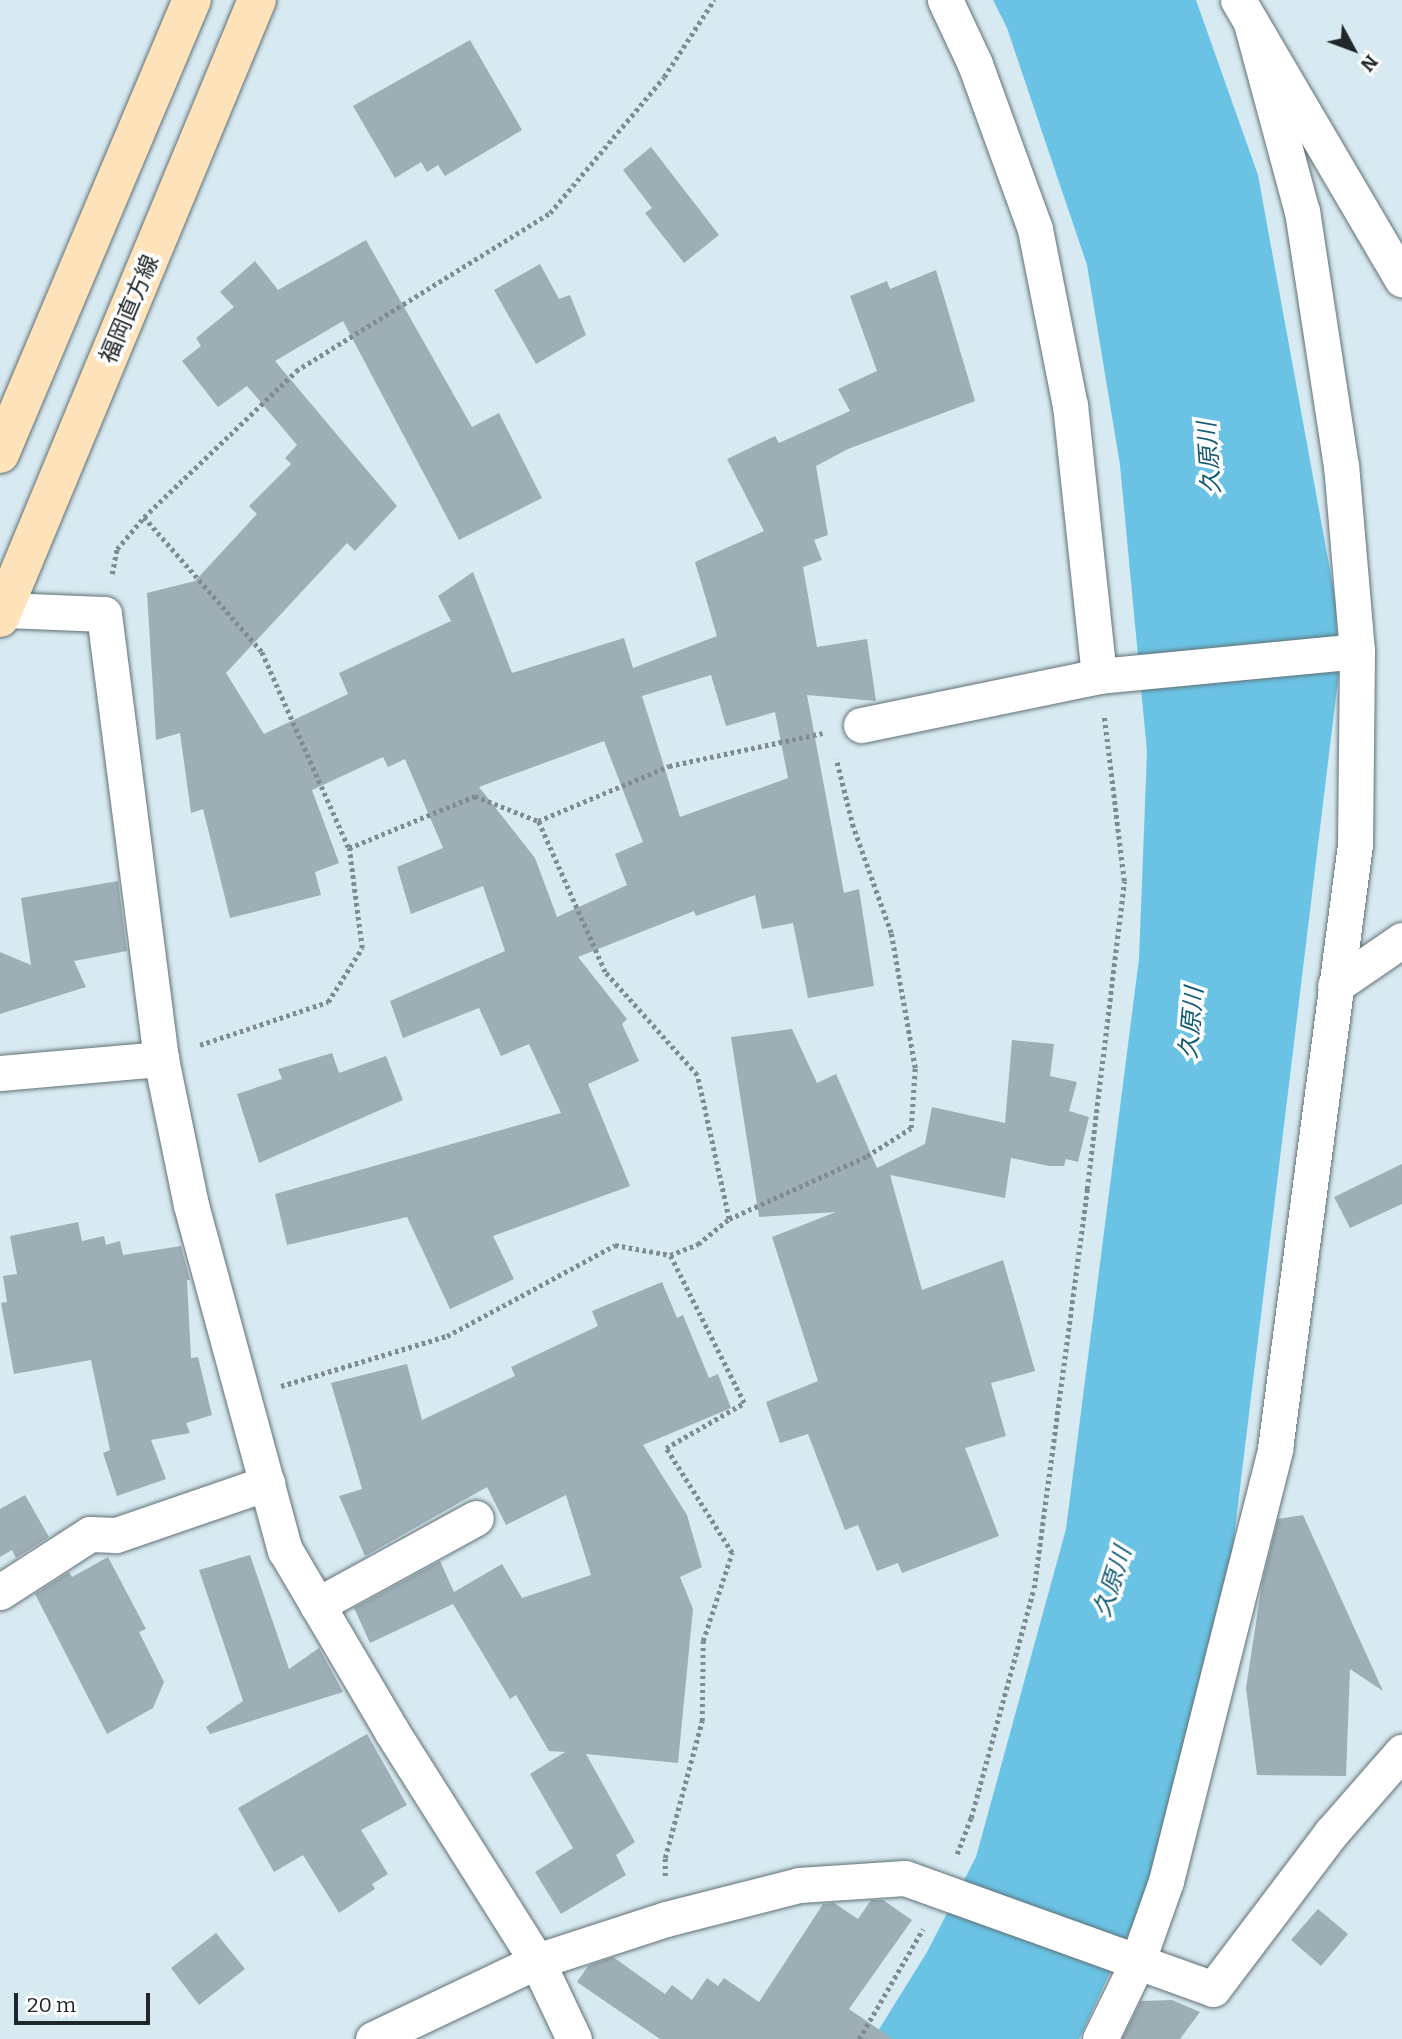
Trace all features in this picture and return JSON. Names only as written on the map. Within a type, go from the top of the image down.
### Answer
[{"type":"main road","points":[[0,454],[192,0]]},
{"type":"main road","name":"福岡直方線","points":[[2,614],[257,0]]},
{"type":"street","points":[[945,0],[975,64],[1035,229],[1070,406],[1099,676]]},
{"type":"street","points":[[1245,12],[1402,280]]},
{"type":"street","points":[[1100,2039],[1138,1963],[1166,1881],[1275,1449],[1355,845],[1357,651],[1341,466],[1302,212],[1245,12]]},
{"type":"street","points":[[2,614],[104,614],[161,1059],[191,1205],[285,1550],[537,1961],[574,2039]]},
{"type":"street","points":[[845,728],[1099,676],[1357,651]]},
{"type":"street","points":[[1335,986],[1402,940]]},
{"type":"street","points":[[0,1073],[161,1059]]},
{"type":"street","points":[[0,1592],[90,1534],[117,1535],[267,1483]]},
{"type":"street","points":[[317,1605],[476,1518]]},
{"type":"street","points":[[373,2039],[537,1961],[666,1919],[799,1885],[905,1878],[1213,1989],[1331,1833],[1402,1752]]},
{"type":"path","points":[[104,614],[117,549],[144,517],[296,371],[550,213],[664,77],[714,0]]},
{"type":"path","points":[[144,517],[262,652],[349,848],[362,948],[328,1002],[161,1059]]},
{"type":"path","points":[[859,2039],[942,1890],[971,1818],[1034,1588],[1124,881],[1099,676]]},
{"type":"path","points":[[244,1398],[447,1336],[614,1245],[670,1255],[698,1244],[729,1219],[867,1156],[911,1128],[915,1068],[891,933],[853,827],[845,728],[669,766],[538,821],[475,796],[349,848]]},
{"type":"path","points":[[538,821],[605,972],[697,1075],[729,1219]]},
{"type":"path","points":[[666,1919],[665,1858],[702,1721],[703,1641],[732,1553],[666,1448],[744,1403],[670,1255]]},
{"type":"water","name":"久原川","points":[[993,0],[1196,0],[1258,175],[1336,603],[1338,680],[1233,1546],[1145,1898],[1079,2039],[873,2039],[927,1952],[976,1857],[1066,1529],[1139,959],[1147,752],[1120,465],[1087,265],[1007,28]]},
{"type":"building","points":[[470,40],[522,130],[445,176],[438,165],[427,172],[421,162],[395,178],[353,106]]},
{"type":"building","points":[[651,147],[719,235],[684,263],[645,213],[652,208],[623,170]]},
{"type":"building","points":[[366,240],[472,427],[499,413],[542,498],[459,540],[343,321],[275,361],[397,506],[355,551],[347,543],[226,673],[264,734],[348,694],[339,673],[451,621],[438,596],[473,572],[512,673],[624,638],[633,668],[717,636],[695,562],[764,531],[727,459],[775,436],[779,443],[850,411],[838,389],[877,371],[850,296],[887,281],[890,289],[936,270],[975,401],[848,449],[816,466],[828,535],[814,540],[822,560],[803,567],[817,647],[867,639],[876,701],[807,695],[844,893],[859,889],[874,986],[808,998],[793,923],[762,929],[755,895],[696,916],[694,911],[578,957],[627,1019],[622,1024],[639,1061],[588,1084],[630,1186],[493,1236],[514,1279],[450,1309],[407,1217],[287,1245],[275,1194],[561,1113],[529,1044],[501,1056],[479,1008],[403,1038],[390,1001],[505,951],[483,886],[411,914],[397,867],[443,848],[405,759],[388,767],[383,757],[312,790],[339,863],[315,872],[321,895],[230,918],[203,809],[191,813],[180,733],[156,740],[147,593],[195,581],[257,514],[249,506],[291,464],[285,458],[297,445],[247,386],[218,407],[182,361],[201,346],[196,338],[234,307],[220,292],[255,261],[278,290]],"holes":[[[711,675],[726,726],[775,712],[788,778],[680,817],[642,696]],[[604,741],[643,842],[615,854],[627,885],[557,917],[535,858],[479,787]]]},
{"type":"building","points":[[540,264],[559,299],[570,295],[586,335],[536,364],[494,290]]},
{"type":"building","points":[[118,881],[127,951],[74,961],[86,987],[0,1014],[0,952],[31,965],[21,898]]},
{"type":"building","points":[[792,1029],[817,1083],[836,1074],[877,1168],[925,1144],[932,1107],[1005,1123],[1012,1040],[1054,1044],[1050,1076],[1077,1082],[1069,1111],[1089,1117],[1078,1162],[1066,1159],[1064,1166],[1049,1166],[1011,1158],[1005,1198],[890,1175],[922,1290],[1003,1260],[1035,1371],[991,1383],[1006,1436],[965,1448],[999,1536],[902,1573],[898,1563],[877,1571],[858,1525],[845,1530],[808,1434],[780,1443],[766,1402],[818,1381],[772,1237],[836,1212],[759,1217],[731,1037]]},
{"type":"building","points":[[332,1053],[339,1073],[386,1056],[403,1100],[259,1163],[237,1094],[282,1079],[278,1069]]},
{"type":"building","points":[[1402,1164],[1402,1204],[1350,1228],[1334,1197]]},
{"type":"building","points":[[78,1222],[82,1241],[104,1236],[106,1245],[120,1241],[123,1255],[181,1246],[190,1280],[187,1280],[191,1358],[198,1357],[212,1415],[186,1423],[190,1433],[151,1440],[166,1479],[117,1496],[103,1453],[110,1450],[91,1360],[14,1374],[1,1303],[7,1302],[3,1276],[17,1274],[10,1236]]},
{"type":"building","points":[[662,1282],[677,1318],[683,1315],[709,1378],[718,1374],[731,1408],[643,1445],[687,1515],[702,1567],[680,1577],[693,1609],[678,1763],[586,1754],[635,1842],[616,1855],[626,1875],[561,1914],[535,1872],[573,1848],[530,1774],[565,1752],[549,1751],[516,1695],[510,1699],[453,1604],[370,1643],[354,1608],[440,1561],[454,1592],[502,1564],[522,1598],[591,1575],[566,1495],[506,1525],[487,1487],[365,1556],[339,1496],[362,1489],[331,1383],[407,1364],[422,1420],[515,1376],[511,1367],[598,1326],[592,1311]]},
{"type":"building","points":[[25,1495],[49,1537],[16,1558],[12,1550],[0,1557],[0,1509]]},
{"type":"building","points":[[1303,1515],[1383,1691],[1350,1669],[1346,1776],[1257,1775],[1246,1688],[1262,1583],[1278,1519]]},
{"type":"building","points":[[250,1555],[289,1669],[319,1648],[343,1692],[210,1734],[206,1727],[243,1701],[199,1570]]},
{"type":"building","points":[[108,1557],[146,1629],[139,1632],[164,1682],[153,1708],[107,1734],[35,1594],[69,1572],[72,1577]]},
{"type":"building","points":[[367,1734],[407,1805],[361,1830],[388,1874],[372,1884],[375,1889],[339,1913],[303,1855],[274,1872],[238,1808]]},
{"type":"building","points":[[871,1900],[883,1900],[912,1920],[849,2009],[893,2039],[660,2039],[577,1982],[588,1966],[613,1957],[665,1994],[672,1985],[692,2000],[707,1978],[718,1986],[724,1978],[759,2002],[823,1904],[834,1903],[858,1919]]},
{"type":"building","points":[[1318,1909],[1348,1934],[1321,1966],[1291,1940]]},
{"type":"building","points":[[216,1933],[245,1969],[199,2005],[171,1968]]},
{"type":"building","points":[[1172,2000],[1200,2012],[1180,2039],[1122,2039],[1141,2001]]}]
